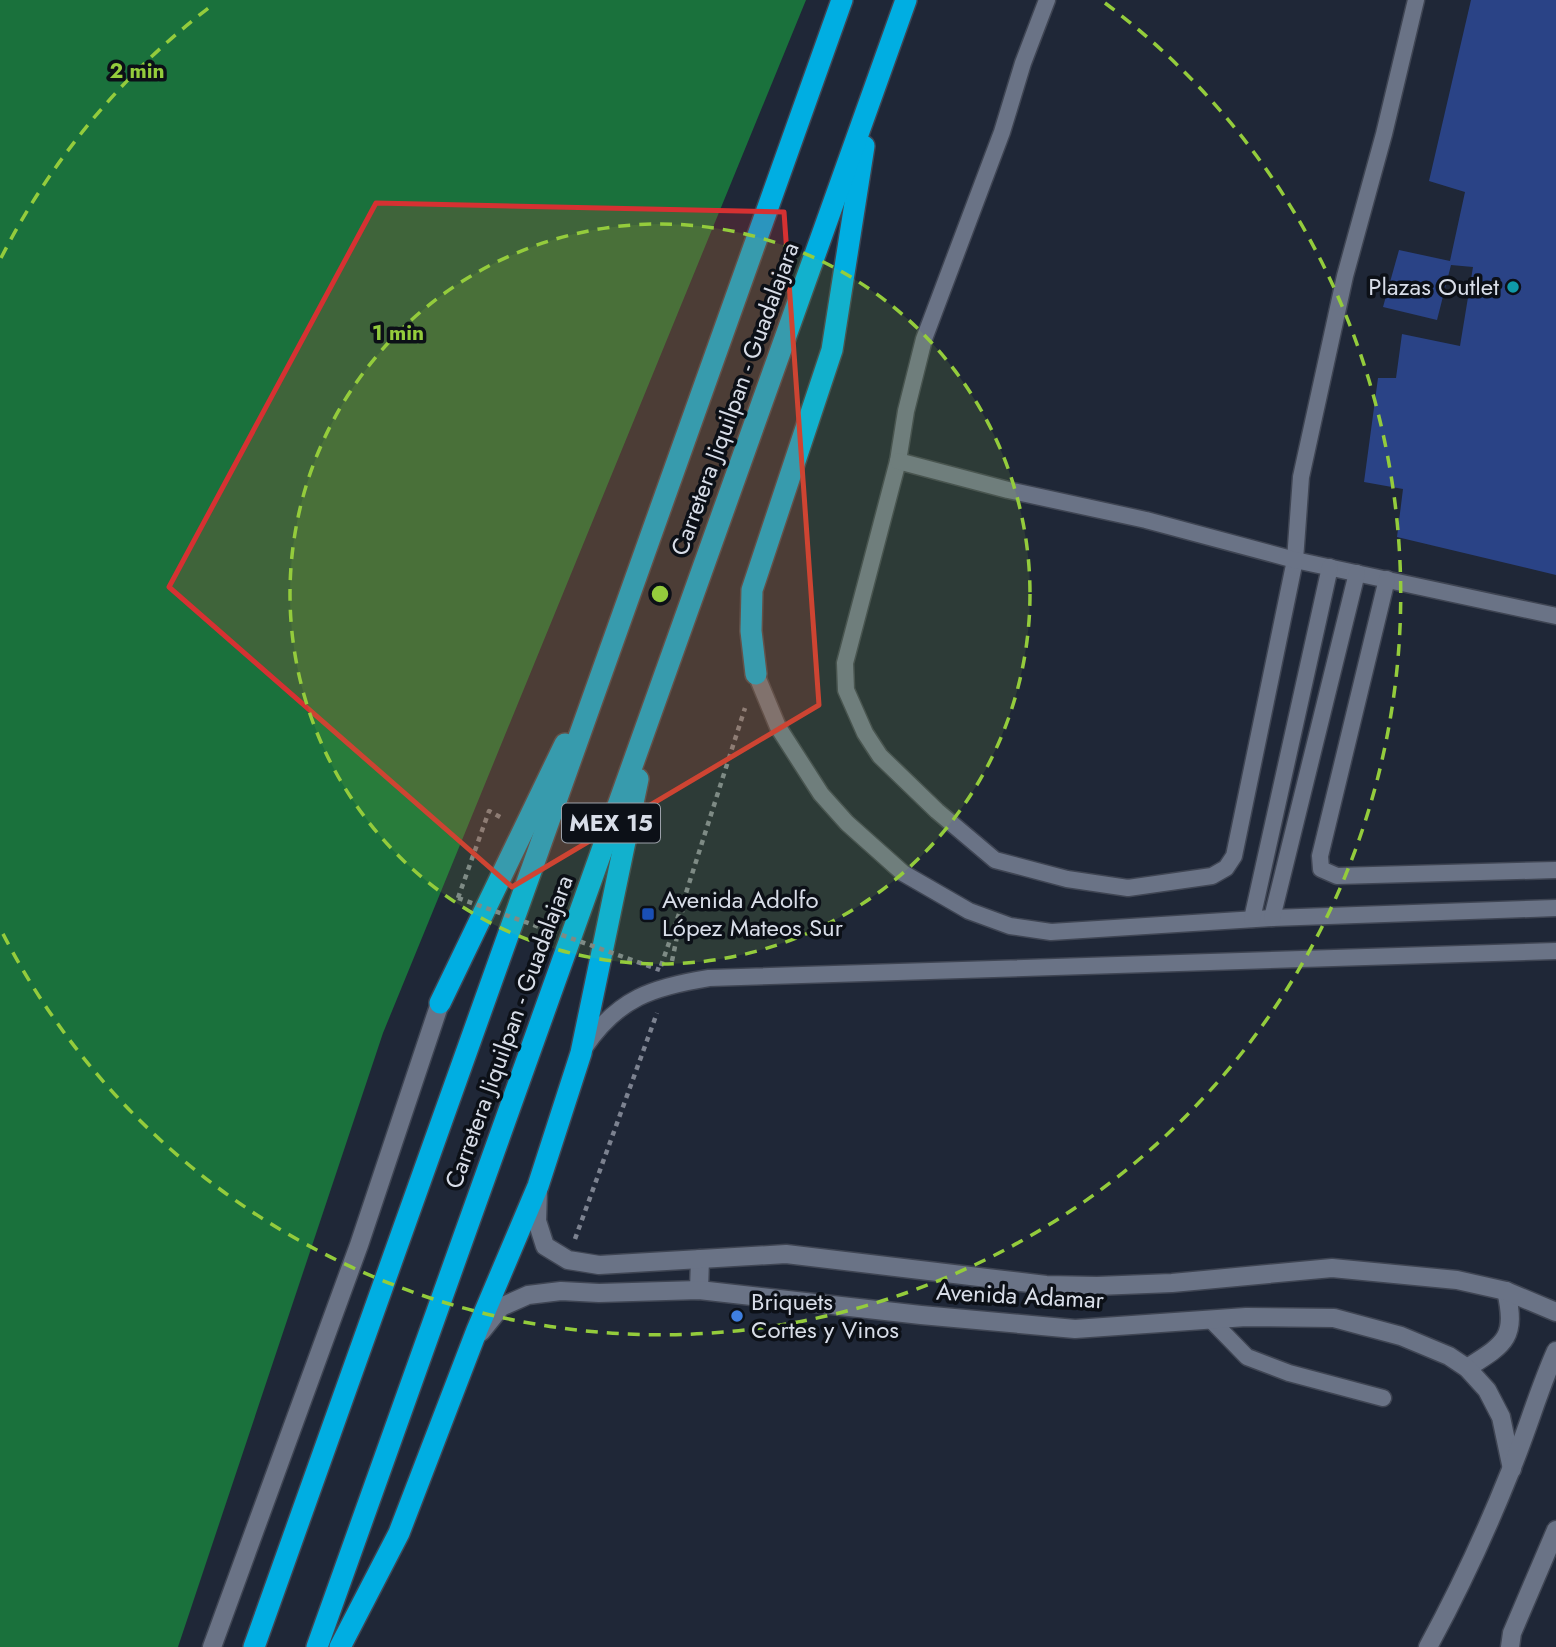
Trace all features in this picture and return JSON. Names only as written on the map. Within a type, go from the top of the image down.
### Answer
[{"type":"highway","name":"Carretera Jiquilpan - Guadalajara","points":[[254,1647],[842,0]]},
{"type":"highway","name":"Carretera Jiquilpan - Guadalajara","points":[[317,1647],[906,0]]},
{"type":"highway","points":[[756,674],[751,631],[752,590],[832,350],[872,94]]},
{"type":"highway","points":[[440,1003],[612,645]]},
{"type":"highway","points":[[340,1647],[399,1533],[471,1346],[538,1186],[581,1053],[655,701]]},
{"type":"street","points":[[212,1647],[359,1245],[440,1003]]},
{"type":"street","points":[[538,1186],[537,1220],[545,1246],[568,1260]]},
{"type":"street","name":"Avenida Adamar","points":[[568,1260],[598,1265],[786,1254],[1046,1284],[1097,1286],[1172,1283],[1332,1268],[1457,1280],[1506,1290],[1556,1312]]},
{"type":"street","points":[[699,1290],[700,1259]]},
{"type":"street","name":"Avenida Adamar","points":[[471,1346],[501,1307],[528,1295],[561,1291],[599,1293],[699,1290],[1075,1329],[1246,1317],[1334,1318],[1401,1336],[1449,1356],[1467,1368],[1487,1391],[1501,1417],[1512,1469]]},
{"type":"street","points":[[1467,1368],[1507,1337],[1511,1323],[1506,1290]]},
{"type":"street","points":[[1429,1647],[1469,1569],[1512,1469],[1541,1384],[1556,1351]]},
{"type":"street","points":[[1510,1647],[1512,1633],[1556,1530]]},
{"type":"lane","points":[[1047,0],[1023,63],[1002,132],[924,339],[906,411],[898,461],[845,663],[846,690],[865,733],[880,756],[937,811],[995,860],[1043,873],[1128,888],[1212,876],[1226,868],[1234,856],[1295,560],[1301,477],[1345,276],[1384,134],[1416,0]]},
{"type":"lane","points":[[898,461],[1008,490],[1146,520],[1295,560],[1556,616]]},
{"type":"lane","points":[[1252,919],[1330,567]]},
{"type":"lane","points":[[1272,918],[1357,573]]},
{"type":"lane","points":[[1387,579],[1320,856],[1321,869],[1337,876],[1556,870]]},
{"type":"lane","points":[[756,674],[778,727],[821,794],[872,847],[903,873],[969,911],[1010,926],[1051,932],[1272,918],[1556,908]]},
{"type":"lane","points":[[581,1053],[600,1024],[625,1004],[668,984],[709,978],[1556,951]]},
{"type":"lane","points":[[1211,1320],[1247,1357],[1289,1373],[1383,1398]]},
{"type":"path","points":[[458,898],[660,970],[756,674]]},
{"type":"path","points":[[568,1260],[668,984],[686,893]]},
{"type":"highlighted area","points":[[376,203],[784,212],[819,705],[512,887],[169,587]]},
{"type":"green space","points":[[0,0],[806,0],[383,1033],[178,1647],[0,1647]]},
{"type":"building","name":"Plazas Outlet","points":[[1471,0],[1556,0],[1556,575],[1397,537],[1403,489],[1364,482],[1378,378],[1396,378],[1402,334],[1460,346],[1473,267],[1451,265],[1437,320],[1383,307],[1399,250],[1450,261],[1465,192],[1429,181]]},
{"type":"place","name":"Plazas Outlet","points":[[1513,287]]},
{"type":"place","name":"Avenida Adolfo López Mateos Sur","points":[[648,914]]},
{"type":"place","name":"Briquets Cortes y Vinos","points":[[737,1316]]}]
